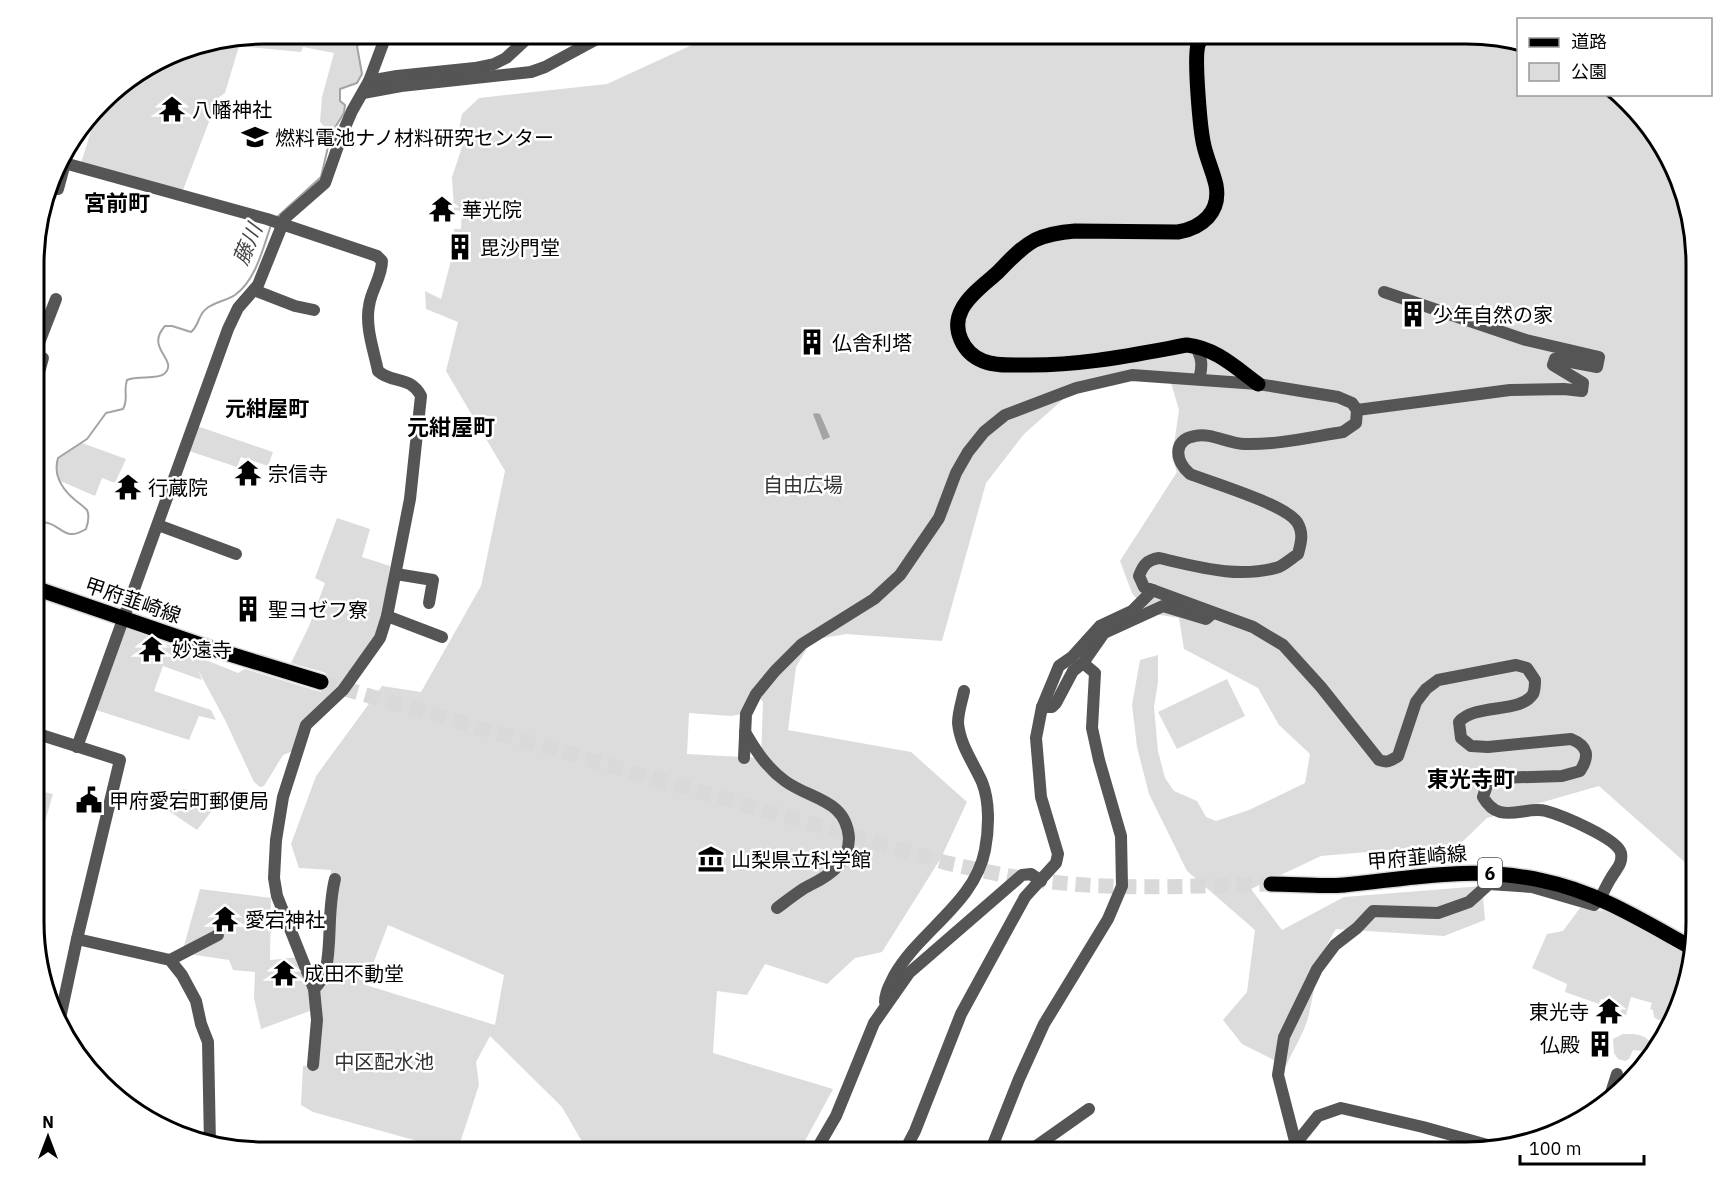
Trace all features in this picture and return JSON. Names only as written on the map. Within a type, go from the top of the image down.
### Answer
[{"type":"main road","points":[[1198,44],[1197,64],[1203,145],[1216,187],[1216,201],[1203,223],[1193,230],[1178,232],[1058,232],[1034,241],[1022,248],[962,308],[958,330],[965,348],[984,362],[1004,365],[1081,363],[1187,345],[1213,351],[1258,384]]},
{"type":"main road","name":"甲府韮崎線","points":[[44,591],[122,619],[321,682]]},
{"type":"main road","name":"甲府韮崎線","points":[[1271,884],[1341,885],[1463,872],[1508,874],[1546,881],[1601,899],[1685,944]]},
{"type":"street","points":[[276,222],[285,218],[325,183],[352,111],[369,81],[383,44]]},
{"type":"street","points":[[369,81],[494,64],[506,58],[521,44]]},
{"type":"street","points":[[363,93],[400,86],[531,72],[588,44]]},
{"type":"street","points":[[67,164],[276,222],[377,256],[382,261],[382,269],[368,310],[378,371],[382,375],[412,384],[421,396],[410,499],[387,616],[380,638],[343,690],[306,725],[283,797],[274,855],[274,878],[277,896],[314,989],[317,1020],[313,1065]]},
{"type":"street","points":[[58,189],[59,183]]},
{"type":"street","points":[[77,747],[228,329],[238,308],[258,285],[276,222]]},
{"type":"street","points":[[254,290],[295,306],[314,310]]},
{"type":"street","points":[[1358,410],[1510,390],[1582,391],[1583,383],[1553,365],[1555,359],[1597,366],[1599,357],[1526,339],[1384,292]]},
{"type":"street","points":[[44,330],[56,299]]},
{"type":"street","points":[[1195,346],[1202,357],[1202,371],[1199,379]]},
{"type":"street","points":[[744,758],[746,714],[756,694],[802,644],[874,599],[900,575],[939,518],[956,473],[968,452],[984,432],[1005,415],[1076,388],[1132,375],[1258,384],[1338,397],[1352,403],[1358,410],[1356,423],[1342,432],[1244,444],[1211,436],[1196,435],[1185,439],[1180,444],[1178,459],[1183,468],[1190,474],[1284,510],[1297,523],[1302,537],[1298,554],[1280,566],[1247,573],[1216,571],[1159,558],[1150,559],[1141,569],[1139,576],[1144,587],[1253,627],[1283,645],[1321,687],[1379,760],[1387,762],[1398,756],[1416,702],[1431,684],[1450,677],[1516,665],[1527,668],[1535,680],[1533,693],[1527,700],[1503,708],[1470,713],[1463,717],[1459,722],[1461,738],[1471,746],[1477,747],[1570,739],[1580,743],[1586,756],[1584,764],[1580,771],[1562,776],[1496,778],[1488,783],[1484,797],[1486,803],[1499,812],[1546,811],[1581,825],[1618,846],[1621,854],[1620,865],[1601,899],[1594,905],[1532,887],[1489,884],[1469,902],[1438,912],[1373,911],[1357,928],[1335,945],[1317,969],[1284,1037],[1278,1075],[1291,1142]]},
{"type":"street","points":[[158,525],[236,554]]},
{"type":"street","points":[[396,574],[433,580],[429,603]]},
{"type":"street","points":[[909,1142],[961,1014],[1025,897],[1056,863],[1058,854],[1041,796],[1036,738],[1042,707],[1059,666],[1072,657],[1100,626],[1132,611],[1153,590]]},
{"type":"street","points":[[1042,707],[1052,707],[1056,703],[1073,671],[1083,663],[1104,633],[1164,606],[1206,619],[1214,613]]},
{"type":"street","points":[[387,616],[442,637]]},
{"type":"street","points":[[994,1142],[1044,1024],[1108,919],[1122,886],[1121,836],[1098,760],[1092,728],[1095,673],[1083,663]]},
{"type":"street","points":[[885,1006],[885,993],[900,965],[967,890],[985,851],[988,810],[982,784],[961,740],[958,720],[964,691]]},
{"type":"street","points":[[745,732],[761,758],[778,776],[836,808],[845,819],[848,832],[849,845],[846,855],[836,868],[777,908]]},
{"type":"street","points":[[44,736],[120,760],[62,1010]]},
{"type":"street","points":[[821,1142],[836,1116],[870,1032],[885,1006],[919,963],[1022,875],[1031,874],[1041,881]]},
{"type":"street","points":[[314,989],[321,982],[326,970],[329,900],[335,879]]},
{"type":"street","points":[[170,960],[218,935]]},
{"type":"street","points":[[77,939],[170,960],[182,975],[196,1001],[208,1042],[210,1135]]},
{"type":"street","points":[[1613,1086],[1617,1074]]},
{"type":"street","points":[[1297,1142],[1318,1116],[1341,1108],[1475,1141]]},
{"type":"street","points":[[1043,1142],[1089,1109]]},
{"type":"green space","points":[[359,44],[357,46],[362,74],[357,83],[340,89],[340,100],[345,105],[344,113],[331,134],[320,122],[322,97],[334,53],[303,47],[301,52],[239,46],[225,93],[218,98],[183,190],[81,163],[93,124],[98,118],[129,89],[179,60],[234,45]]},
{"type":"green space","points":[[694,44],[1481,44],[1517,50],[1517,96],[1610,96],[1632,118],[1657,153],[1675,193],[1685,234],[1686,863],[1599,786],[1487,818],[1460,844],[1321,856],[1251,889],[1282,930],[1344,897],[1482,886],[1485,920],[1444,936],[1336,929],[1324,951],[1305,1027],[1286,1066],[1242,1044],[1223,1020],[1247,992],[1255,930],[1187,871],[1149,794],[1137,747],[1132,705],[1140,660],[1158,655],[1158,682],[1154,707],[1158,751],[1165,778],[1174,791],[1197,801],[1206,817],[1216,821],[1249,810],[1305,783],[1310,754],[1279,725],[1258,688],[1184,649],[1179,618],[1148,613],[1132,593],[1120,561],[1177,472],[1172,458],[1179,410],[1169,376],[1076,388],[1024,434],[986,483],[942,641],[846,634],[812,640],[796,667],[788,730],[911,752],[967,802],[941,858],[882,952],[855,958],[827,984],[765,964],[747,995],[717,991],[713,1053],[833,1089],[804,1142],[582,1142],[562,1107],[490,1036],[476,1062],[479,1085],[460,1142],[421,1142],[313,1112],[301,1105],[303,1066],[313,1065],[315,1009],[261,1029],[254,998],[255,972],[233,970],[229,960],[182,953],[200,889],[271,898],[270,960],[300,957],[314,988],[326,970],[331,870],[299,868],[291,844],[316,776],[382,686],[421,692],[481,586],[505,471],[446,371],[458,322],[426,309],[425,291],[441,299],[453,253],[465,256],[468,243],[456,240],[454,229],[461,229],[462,211],[454,210],[452,177],[466,135],[459,129],[462,114],[479,98],[607,84]],"holes":[[[756,694],[763,702],[761,758],[687,754],[689,713],[731,716],[742,714]],[[388,925],[504,975],[495,1025],[366,985]]]},
{"type":"green space","points":[[194,425],[273,452],[268,466],[241,457],[237,467],[186,450]]},
{"type":"green space","points":[[82,443],[126,459],[115,483],[102,478],[95,496],[58,480],[56,473],[58,458]]},
{"type":"green space","points":[[337,518],[370,529],[362,557],[390,566],[380,638],[306,725],[298,749],[283,755],[264,786],[260,787],[254,782],[198,670],[202,680],[163,666],[154,691],[211,710],[216,720],[199,716],[189,740],[93,709],[122,626],[238,673],[245,669],[321,692],[326,673],[291,663],[309,626],[325,583],[315,578]]},
{"type":"green space","points":[[1227,679],[1245,716],[1177,749],[1158,712]]},
{"type":"green space","points":[[183,789],[218,803],[197,830],[169,811]]},
{"type":"green space","points":[[44,792],[53,794],[44,825]]},
{"type":"green space","points":[[1580,908],[1610,912],[1662,938],[1684,954],[1675,992],[1664,1019],[1658,1020],[1654,1017],[1653,1010],[1650,1009],[1652,1003],[1631,997],[1625,1019],[1619,1018],[1622,1005],[1601,999],[1599,1004],[1565,992],[1567,984],[1532,968],[1547,934],[1563,931]]},
{"type":"green space","points":[[1623,1034],[1635,1034],[1650,1042],[1644,1050],[1633,1050],[1629,1059],[1625,1061],[1618,1059],[1614,1053],[1613,1039]]},
{"type":"shaded area","points":[[813,414],[820,414],[830,437],[823,440]]},
{"type":"waterway","name":"藤川","points":[[276,218],[321,177],[331,134],[344,113],[345,105],[340,101],[340,89],[357,83],[362,74],[357,46],[359,44]]},
{"type":"waterway","name":"藤川","points":[[44,522],[72,534],[86,529],[89,517],[87,510],[70,496],[63,486],[58,476],[58,458],[87,439],[106,413],[123,409],[126,402],[127,380],[157,377],[164,374],[168,369],[168,364],[158,341],[165,326],[191,332],[206,309],[235,295],[242,289],[254,272],[271,225]]},
{"type":"tunnel","points":[[321,682],[977,870],[1028,879],[1088,885],[1149,887],[1271,884]]},
{"type":"place","name":"八幡神社","points":[[172,109]]},
{"type":"place","name":"燃料電池ナノ材料研究センター","points":[[255,137]]},
{"type":"place","name":"華光院","points":[[442,209]]},
{"type":"place","name":"毘沙門堂","points":[[460,247]]},
{"type":"place","name":"少年自然の家","points":[[1413,314]]},
{"type":"place","name":"仏舎利塔","points":[[812,342]]},
{"type":"place","name":"宗信寺","points":[[248,473]]},
{"type":"place","name":"行蔵院","points":[[128,487]]},
{"type":"place","name":"聖ヨゼフ寮","points":[[248,609]]},
{"type":"place","name":"妙遠寺","points":[[152,649]]},
{"type":"place","name":"甲府愛宕町郵便局","points":[[89,800]]},
{"type":"place","name":"山梨県立科学館","points":[[711,859]]},
{"type":"place","name":"愛宕神社","points":[[225,919]]},
{"type":"place","name":"成田不動堂","points":[[284,973]]},
{"type":"place","name":"東光寺","points":[[1609,1011]]},
{"type":"place","name":"仏殿","points":[[1600,1044]]},
{"type":"district","name":"宮前町","points":[[117,202]]},
{"type":"district","name":"元紺屋町","points":[[267,408]]},
{"type":"district","name":"元紺屋町","points":[[451,426]]},
{"type":"district","name":"東光寺町","points":[[1471,778]]},
{"type":"park label","name":"自由広場","points":[[803,484]]},
{"type":"park label","name":"中区配水池","points":[[384,1061]]}]
